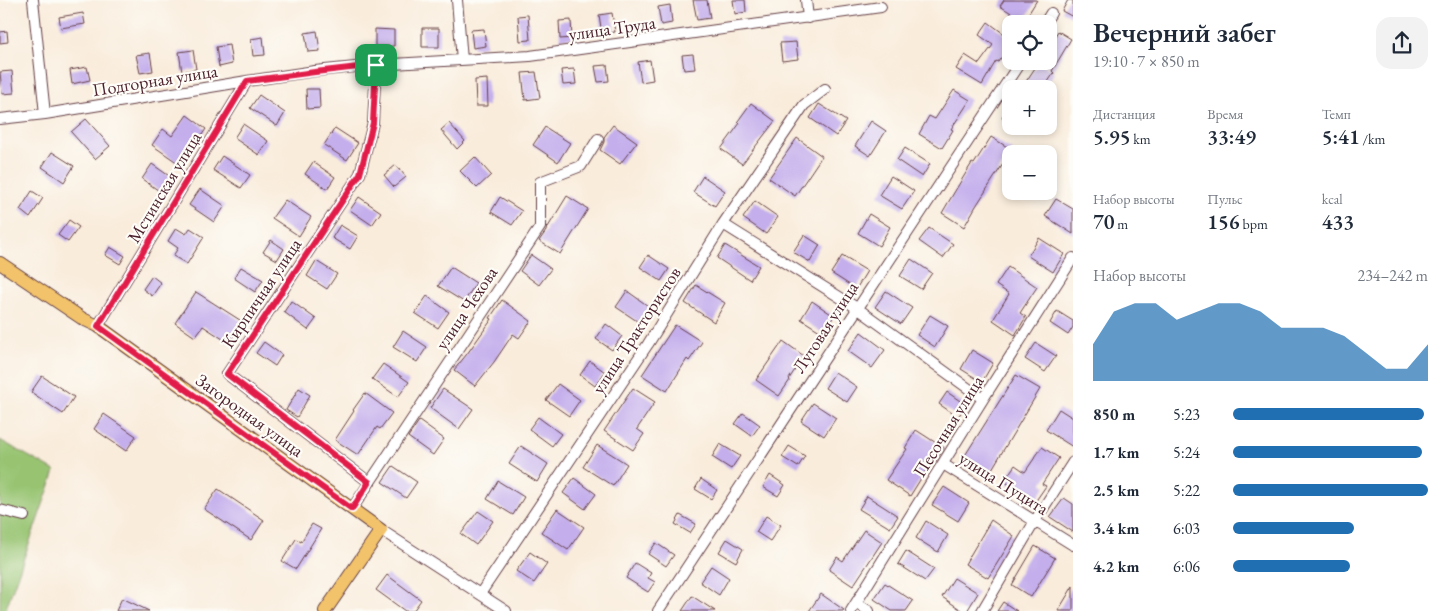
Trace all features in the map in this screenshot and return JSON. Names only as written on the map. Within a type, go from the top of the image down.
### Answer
[{"type":"main road","name":"Загородная улица","points":[[0,263],[98,326],[381,530]]},
{"type":"main road","points":[[325,611],[381,530]]},
{"type":"street","points":[[33,0],[45,114]]},
{"type":"street","points":[[456,0],[462,60]]},
{"type":"street","points":[[806,0],[808,18]]},
{"type":"street","name":"улица Труда","points":[[315,72],[376,65],[530,56],[881,7]]},
{"type":"street","name":"Кирпичная улица","points":[[369,482],[227,374],[360,174],[373,123],[376,65]]},
{"type":"street","name":"Луговая улица","points":[[658,611],[1015,70]]},
{"type":"street","name":"Подгорная улица","points":[[0,119],[45,114],[247,81],[315,72]]},
{"type":"street","name":"Мстинская улица","points":[[98,326],[247,81]]},
{"type":"street","name":"улица Трактористов","points":[[480,594],[648,344],[723,224],[804,106],[825,89]]},
{"type":"street","name":"улица Чехова","points":[[352,509],[540,227],[540,182],[581,166],[598,139]]},
{"type":"street","points":[[723,224],[857,308],[983,400]]},
{"type":"street","name":"Песочная улица","points":[[854,607],[1073,258]]},
{"type":"street","points":[[982,611],[1035,521],[1073,462]]},
{"type":"street","name":"улица Пуцита","points":[[943,464],[1073,545]]},
{"type":"street","points":[[0,510],[24,516]]},
{"type":"street","name":"Загородная улица","points":[[381,530],[506,611]]},
{"type":"street","points":[[854,607],[869,611]]},
{"type":"green space","points":[[0,440],[55,471],[5,611],[0,611]]},
{"type":"building","points":[[693,0],[707,0],[710,18],[697,20]]},
{"type":"building","points":[[733,0],[745,0],[746,12],[735,14]]},
{"type":"building","points":[[1004,0],[1037,0],[1028,15],[1014,15],[1000,6]]},
{"type":"building","points":[[1068,0],[1073,0],[1073,17],[1062,11]]},
{"type":"building","points":[[670,5],[672,23],[661,25],[658,7]]},
{"type":"building","points":[[83,13],[85,24],[61,28],[59,17]]},
{"type":"building","points":[[612,13],[615,32],[602,34],[599,15]]},
{"type":"building","points":[[528,15],[530,40],[520,41],[518,16]]},
{"type":"building","points":[[571,20],[572,38],[560,39],[559,21]]},
{"type":"building","points":[[988,22],[1002,32],[1002,56],[998,62],[996,61],[982,85],[956,69],[965,55],[979,64],[993,45],[979,35]]},
{"type":"building","points":[[422,28],[439,28],[439,47],[422,47]]},
{"type":"building","points":[[375,29],[394,30],[394,46],[375,46]]},
{"type":"building","points":[[484,29],[486,46],[473,48],[471,30]]},
{"type":"building","points":[[7,31],[8,42],[0,43],[0,32]]},
{"type":"building","points":[[317,31],[320,51],[308,52],[305,33]]},
{"type":"building","points":[[1058,31],[1071,39],[1057,63]]},
{"type":"building","points":[[263,37],[265,55],[253,56],[251,39]]},
{"type":"building","points":[[796,42],[798,59],[782,61],[780,43]]},
{"type":"building","points":[[229,45],[232,64],[219,67],[216,47]]},
{"type":"building","points":[[193,50],[196,69],[182,72],[179,52]]},
{"type":"building","points":[[150,53],[153,71],[140,73],[136,55]]},
{"type":"building","points":[[693,54],[695,69],[684,70],[682,55]]},
{"type":"building","points":[[650,60],[653,80],[641,82],[638,62]]},
{"type":"building","points":[[607,65],[609,81],[598,82],[595,66]]},
{"type":"building","points":[[87,67],[90,80],[72,84],[70,70]]},
{"type":"building","points":[[574,69],[576,84],[563,85],[561,70]]},
{"type":"building","points":[[1034,70],[1053,70],[1054,73],[1049,80],[1027,80]]},
{"type":"building","points":[[12,71],[14,93],[2,94],[0,72]]},
{"type":"building","points":[[536,72],[540,98],[525,100],[522,73]]},
{"type":"building","points":[[487,79],[488,106],[476,106],[475,80]]},
{"type":"building","points":[[306,89],[319,89],[320,108],[307,109]]},
{"type":"building","points":[[954,90],[970,100],[951,129],[953,130],[942,148],[919,134],[929,116],[935,119]]},
{"type":"building","points":[[259,95],[285,113],[277,126],[250,108]]},
{"type":"building","points":[[751,103],[775,121],[742,164],[721,149],[740,123],[738,121]]},
{"type":"building","points":[[819,104],[846,121],[836,136],[810,118]]},
{"type":"building","points":[[187,115],[206,129],[199,139],[196,136],[178,163],[152,145],[163,129],[172,136]]},
{"type":"building","points":[[86,119],[110,146],[95,159],[71,132]]},
{"type":"building","points":[[871,121],[886,131],[870,156],[855,146]]},
{"type":"building","points":[[449,123],[465,141],[457,149],[441,130]]},
{"type":"building","points":[[243,124],[268,141],[259,155],[234,138]]},
{"type":"building","points":[[613,125],[637,142],[620,164],[600,150],[604,137]]},
{"type":"building","points":[[545,127],[570,143],[558,162],[533,145]]},
{"type":"building","points":[[335,128],[358,143],[347,160],[324,145]]},
{"type":"building","points":[[991,137],[1004,145],[1002,145],[1002,166],[964,227],[942,213],[972,163],[974,164]]},
{"type":"building","points":[[797,138],[822,156],[795,196],[769,178]]},
{"type":"building","points":[[905,148],[930,164],[922,177],[897,160]]},
{"type":"building","points":[[52,152],[74,166],[64,182],[42,167]]},
{"type":"building","points":[[222,156],[250,175],[241,188],[213,170]]},
{"type":"building","points":[[475,157],[491,175],[477,188],[460,171]]},
{"type":"building","points":[[313,162],[335,177],[327,189],[305,174]]},
{"type":"building","points":[[152,164],[175,180],[165,195],[142,179]]},
{"type":"building","points":[[396,165],[406,177],[394,187],[384,175]]},
{"type":"building","points":[[703,176],[725,191],[715,206],[693,192]]},
{"type":"building","points":[[891,176],[914,191],[902,209],[879,195]]},
{"type":"building","points":[[200,189],[225,206],[214,222],[189,205]]},
{"type":"building","points":[[32,191],[43,198],[30,218],[20,210]]},
{"type":"building","points":[[567,196],[588,209],[560,254],[539,241]]},
{"type":"building","points":[[359,197],[381,212],[372,225],[350,210]]},
{"type":"building","points":[[500,197],[522,211],[512,225],[491,212]]},
{"type":"building","points":[[285,200],[311,217],[299,236],[272,218]]},
{"type":"building","points":[[1055,200],[1073,209],[1073,234],[1045,216]]},
{"type":"building","points":[[755,201],[778,217],[766,234],[743,218]]},
{"type":"building","points":[[869,214],[890,227],[879,246],[858,233]]},
{"type":"building","points":[[69,220],[79,227],[68,242],[58,235]]},
{"type":"building","points":[[340,225],[358,236],[350,249],[332,238]]},
{"type":"building","points":[[176,228],[186,234],[190,228],[204,237],[187,264],[173,256],[178,248],[168,241]]},
{"type":"building","points":[[929,228],[953,244],[943,258],[919,241]]},
{"type":"building","points":[[804,235],[820,245],[810,262],[793,252]]},
{"type":"building","points":[[1039,238],[1064,254],[1053,272],[1028,256]]},
{"type":"building","points":[[271,240],[284,249],[277,260],[263,252]]},
{"type":"building","points":[[725,245],[759,266],[750,280],[717,258]]},
{"type":"building","points":[[110,247],[125,256],[120,264],[105,255]]},
{"type":"building","points":[[531,255],[551,269],[539,285],[520,271]]},
{"type":"building","points":[[648,255],[669,269],[661,281],[640,267]]},
{"type":"building","points":[[842,256],[867,271],[856,289],[831,273]]},
{"type":"building","points":[[911,259],[932,273],[921,289],[900,276]]},
{"type":"building","points":[[316,261],[337,274],[327,289],[307,276]]},
{"type":"building","points":[[241,267],[263,280],[255,292],[234,278]]},
{"type":"building","points":[[451,267],[476,283],[464,302],[438,286]]},
{"type":"building","points":[[1008,267],[1037,287],[1020,313],[1026,317],[1015,335],[993,320],[1009,294],[996,285]]},
{"type":"building","points":[[152,276],[161,283],[152,296],[143,289]]},
{"type":"building","points":[[696,285],[725,303],[714,322],[685,303]]},
{"type":"building","points":[[627,291],[651,308],[640,323],[616,307]]},
{"type":"building","points":[[886,291],[912,308],[901,324],[875,307]]},
{"type":"building","points":[[196,292],[243,322],[229,343],[203,326],[195,337],[175,323]]},
{"type":"building","points":[[427,296],[449,312],[438,328],[415,313]]},
{"type":"building","points":[[502,300],[531,321],[519,338],[513,334],[475,386],[454,370],[492,319],[490,318]]},
{"type":"building","points":[[291,301],[316,319],[308,330],[284,312]]},
{"type":"building","points":[[812,301],[834,316],[823,333],[801,319]]},
{"type":"building","points":[[1057,311],[1073,321],[1073,327],[1068,335],[1050,323]]},
{"type":"building","points":[[930,315],[948,326],[935,347],[917,335]]},
{"type":"building","points":[[606,324],[622,336],[612,350],[596,339]]},
{"type":"building","points":[[675,325],[702,342],[689,361],[687,359],[667,391],[642,375]]},
{"type":"building","points":[[403,331],[427,347],[417,362],[393,347]]},
{"type":"building","points":[[861,332],[885,350],[872,368],[848,351]]},
{"type":"building","points":[[783,341],[804,356],[779,396],[756,380]]},
{"type":"building","points":[[264,342],[282,355],[275,366],[256,353]]},
{"type":"building","points":[[1036,343],[1056,356],[1045,372],[1025,359]]},
{"type":"building","points":[[972,350],[993,363],[982,382],[961,369]]},
{"type":"building","points":[[590,361],[605,372],[595,386],[580,375]]},
{"type":"building","points":[[383,364],[409,382],[398,397],[372,379]]},
{"type":"building","points":[[835,372],[857,387],[847,402],[825,388]]},
{"type":"building","points":[[1016,375],[1040,389],[989,474],[964,457]]},
{"type":"building","points":[[42,376],[74,397],[63,414],[31,392]]},
{"type":"building","points":[[558,384],[580,400],[569,416],[546,400]]},
{"type":"building","points":[[299,388],[310,395],[297,417],[286,410]]},
{"type":"building","points":[[633,388],[655,402],[637,429],[644,434],[633,450],[604,431]]},
{"type":"building","points":[[443,389],[473,409],[459,429],[430,408]]},
{"type":"building","points":[[947,392],[966,405],[958,417],[939,404]]},
{"type":"building","points":[[365,393],[392,413],[380,429],[377,427],[358,455],[335,440]]},
{"type":"building","points":[[813,403],[836,418],[824,436],[801,421]]},
{"type":"building","points":[[1059,409],[1073,418],[1073,447],[1046,430]]},
{"type":"building","points":[[743,413],[760,425],[752,436],[735,424]]},
{"type":"building","points":[[104,414],[136,436],[126,451],[94,429]]},
{"type":"building","points":[[538,417],[561,434],[552,446],[529,429]]},
{"type":"building","points":[[419,421],[444,439],[433,455],[408,437]]},
{"type":"building","points":[[916,430],[944,448],[933,466],[930,464],[910,496],[886,480],[907,449],[905,448]]},
{"type":"building","points":[[720,444],[740,456],[731,469],[712,457]]},
{"type":"building","points":[[597,445],[627,464],[613,486],[583,467]]},
{"type":"building","points":[[521,446],[548,464],[537,482],[509,464]]},
{"type":"building","points":[[789,446],[805,456],[798,467],[782,457]]},
{"type":"building","points":[[1042,447],[1059,458],[1042,484],[1046,486],[1035,502],[1004,481],[1015,465],[1025,472]]},
{"type":"building","points":[[393,466],[417,482],[406,498],[382,482]]},
{"type":"building","points":[[770,475],[785,485],[778,496],[763,487]]},
{"type":"building","points":[[574,478],[596,494],[585,509],[563,493]]},
{"type":"building","points":[[701,479],[717,490],[711,499],[695,489]]},
{"type":"building","points":[[498,481],[524,497],[513,515],[487,499]]},
{"type":"building","points":[[944,487],[969,503],[958,521],[932,505]]},
{"type":"building","points":[[218,489],[264,520],[251,540],[204,509]]},
{"type":"building","points":[[867,496],[898,516],[890,528],[859,509]]},
{"type":"building","points":[[1064,498],[1073,504],[1073,532],[1050,517]]},
{"type":"building","points":[[557,509],[584,527],[568,550],[541,532]]},
{"type":"building","points":[[478,511],[493,521],[476,545],[461,534]]},
{"type":"building","points":[[680,515],[696,524],[690,533],[675,524]]},
{"type":"building","points":[[766,516],[781,525],[770,541],[756,532]]},
{"type":"building","points":[[991,520],[1014,536],[988,578],[965,564]]},
{"type":"building","points":[[926,521],[948,535],[938,552],[916,538]]},
{"type":"building","points":[[312,524],[321,529],[296,569],[282,561],[296,539],[301,542]]},
{"type":"building","points":[[864,530],[882,542],[853,586],[829,570],[837,557],[843,561]]},
{"type":"building","points":[[727,539],[743,549],[736,562],[719,552]]},
{"type":"building","points":[[656,543],[674,555],[666,566],[648,554]]},
{"type":"building","points":[[1035,546],[1055,558],[1031,597],[1012,585]]},
{"type":"building","points":[[906,551],[934,569],[925,581],[898,564]]},
{"type":"building","points":[[530,552],[547,564],[534,583],[516,571]]},
{"type":"building","points":[[635,563],[651,573],[648,578],[655,582],[648,592],[626,578]]},
{"type":"building","points":[[711,566],[729,578],[719,595],[700,582]]},
{"type":"building","points":[[387,575],[421,600],[413,611],[405,611],[376,590]]},
{"type":"building","points":[[954,578],[978,593],[967,611],[963,611],[942,597]]},
{"type":"building","points":[[885,583],[913,601],[906,611],[892,611],[874,599]]},
{"type":"building","points":[[1073,586],[1073,611],[1058,611]]},
{"type":"building","points":[[821,594],[844,610],[844,611],[809,611]]},
{"type":"building","points":[[692,596],[715,611],[682,611]]},
{"type":"building","points":[[122,598],[149,611],[116,611]]},
{"type":"building","points":[[1003,602],[1017,611],[997,611]]},
{"type":"route","points":[[376,65],[373,123],[360,174],[227,374],[369,482],[352,509],[98,326],[247,81],[376,65]]}]
